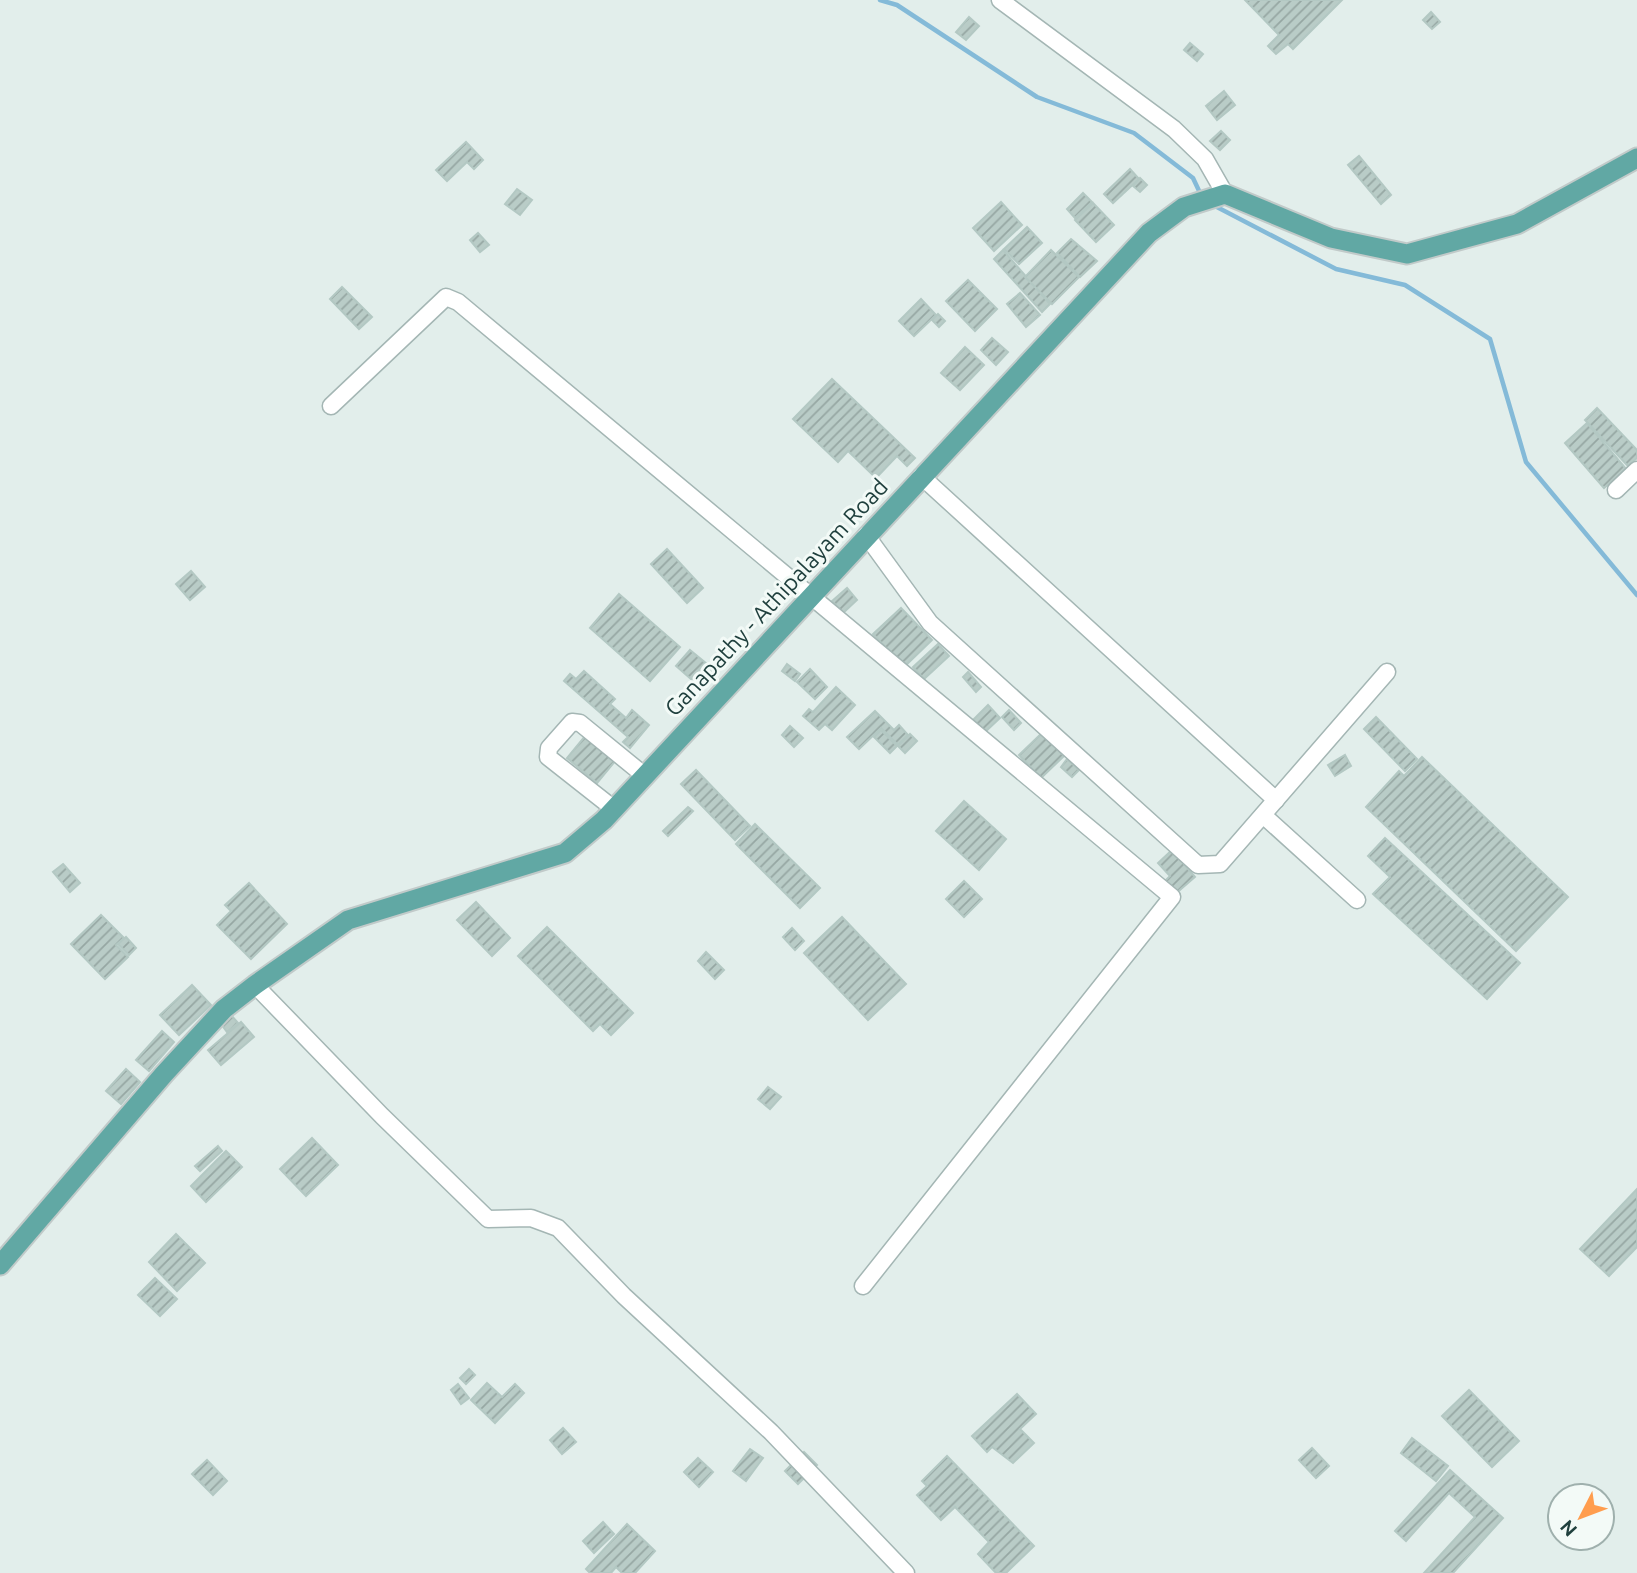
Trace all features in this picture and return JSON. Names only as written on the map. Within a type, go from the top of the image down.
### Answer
[{"type":"main road","points":[[1225,194],[1331,238],[1407,254],[1517,224],[1637,158]]},
{"type":"main road","name":"Ganapathy - Athipalayam Road","points":[[0,1265],[164,1074],[224,1009],[255,985],[348,920],[565,853],[614,809],[1149,233],[1184,207],[1225,194]]},
{"type":"street","points":[[1000,0],[1174,129],[1206,159],[1225,194]]},
{"type":"street","points":[[331,406],[446,297],[458,302],[1171,897],[863,1286]]},
{"type":"street","points":[[1616,490],[1637,470]]},
{"type":"street","points":[[921,476],[1276,800]]},
{"type":"street","points":[[866,535],[930,623],[1198,865],[1220,864],[1387,672]]},
{"type":"street","points":[[614,809],[548,757],[550,748],[572,722],[580,723],[645,776]]},
{"type":"street","points":[[1263,815],[1357,900]]},
{"type":"street","points":[[255,985],[382,1116],[488,1219],[531,1218],[558,1228],[624,1296],[772,1432],[906,1573]]},
{"type":"building","points":[[1245,0],[1342,0],[1293,49],[1288,44],[1276,54],[1268,46],[1279,35]]},
{"type":"building","points":[[1431,12],[1440,22],[1432,29],[1423,20]]},
{"type":"building","points":[[969,17],[979,26],[966,40],[956,32]]},
{"type":"building","points":[[1190,43],[1203,54],[1197,61],[1184,50]]},
{"type":"building","points":[[1224,91],[1235,105],[1217,120],[1206,106]]},
{"type":"building","points":[[1221,131],[1230,140],[1220,150],[1210,141]]},
{"type":"building","points":[[466,142],[483,160],[474,169],[467,162],[447,181],[436,170]]},
{"type":"building","points":[[1359,156],[1391,195],[1381,204],[1348,165]]},
{"type":"building","points":[[1130,169],[1139,179],[1113,203],[1104,194]]},
{"type":"building","points":[[1140,178],[1147,185],[1140,192],[1133,186]]},
{"type":"building","points":[[517,189],[532,200],[520,215],[505,204]]},
{"type":"building","points":[[1083,193],[1092,202],[1075,218],[1067,209]]},
{"type":"building","points":[[1001,202],[1022,225],[994,251],[973,228]]},
{"type":"building","points":[[1093,203],[1114,225],[1096,242],[1075,220]]},
{"type":"building","points":[[1027,227],[1042,243],[1019,264],[1004,249]]},
{"type":"building","points":[[478,233],[489,245],[480,252],[470,240]]},
{"type":"building","points":[[1071,239],[1097,261],[1080,277],[1057,253]]},
{"type":"building","points":[[1003,250],[1050,304],[1042,312],[994,259]]},
{"type":"building","points":[[1051,250],[1079,277],[1052,304],[1025,277]]},
{"type":"building","points":[[968,280],[997,309],[975,331],[946,301]]},
{"type":"building","points":[[342,287],[372,317],[359,329],[330,299]]},
{"type":"building","points":[[1020,293],[1040,315],[1026,327],[1007,304]]},
{"type":"building","points":[[921,299],[936,315],[914,336],[899,321]]},
{"type":"building","points":[[938,314],[945,321],[939,327],[932,320]]},
{"type":"building","points":[[992,338],[1008,352],[996,365],[981,350]]},
{"type":"building","points":[[965,347],[984,365],[960,390],[941,373]]},
{"type":"building","points":[[832,379],[915,458],[907,466],[897,456],[876,478],[848,451],[838,462],[793,419]]},
{"type":"building","points":[[1597,408],[1637,450],[1637,458],[1628,466],[1585,420]]},
{"type":"building","points":[[1587,423],[1626,469],[1604,488],[1565,443]]},
{"type":"building","points":[[667,549],[703,588],[687,603],[651,564]]},
{"type":"building","points":[[191,571],[205,587],[190,600],[176,584]]},
{"type":"building","points":[[847,588],[857,600],[843,613],[832,601]]},
{"type":"building","points":[[619,594],[680,647],[650,681],[590,628]]},
{"type":"building","points":[[901,608],[932,640],[904,667],[873,634]]},
{"type":"building","points":[[938,644],[949,656],[924,679],[913,667]]},
{"type":"building","points":[[690,650],[713,669],[699,686],[676,666]]},
{"type":"building","points":[[787,664],[800,674],[795,681],[782,671]]},
{"type":"building","points":[[810,669],[827,687],[815,699],[797,682]]},
{"type":"building","points":[[584,671],[615,699],[610,704],[626,718],[632,710],[649,725],[630,748],[623,742],[628,737],[564,681],[570,674],[576,679]]},
{"type":"building","points":[[968,672],[981,687],[976,692],[963,677]]},
{"type":"building","points":[[836,687],[855,705],[832,730],[825,724],[819,730],[803,716],[809,709],[813,712]]},
{"type":"building","points":[[988,705],[1000,718],[985,732],[973,720]]},
{"type":"building","points":[[1009,710],[1021,723],[1014,730],[1002,717]]},
{"type":"building","points":[[875,711],[894,730],[899,725],[908,735],[898,745],[881,728],[859,749],[847,737]]},
{"type":"building","points":[[1376,717],[1417,759],[1405,771],[1364,729]]},
{"type":"building","points":[[790,726],[803,738],[794,747],[782,735]]},
{"type":"building","points":[[881,730],[897,746],[890,753],[874,737]]},
{"type":"building","points":[[1042,733],[1064,756],[1041,778],[1019,755]]},
{"type":"building","points":[[910,734],[917,741],[905,753],[898,746]]},
{"type":"building","points":[[586,735],[616,760],[597,783],[567,758]]},
{"type":"building","points":[[1345,755],[1351,766],[1335,776],[1328,765]]},
{"type":"building","points":[[1422,757],[1568,897],[1516,951],[1366,807],[1399,771],[1404,776]]},
{"type":"building","points":[[1067,759],[1079,770],[1072,777],[1061,767]]},
{"type":"building","points":[[696,770],[750,826],[735,840],[681,784]]},
{"type":"building","points":[[964,801],[1006,839],[979,870],[936,831]]},
{"type":"building","points":[[688,807],[693,811],[668,836],[663,831]]},
{"type":"building","points":[[755,824],[820,888],[800,908],[736,844]]},
{"type":"building","points":[[1385,838],[1520,963],[1487,999],[1373,894],[1390,877],[1368,856]]},
{"type":"building","points":[[1172,850],[1195,877],[1174,895],[1163,883],[1170,876],[1158,863]]},
{"type":"building","points":[[63,864],[80,883],[70,892],[53,872]]},
{"type":"building","points":[[964,881],[982,899],[964,917],[946,899]]},
{"type":"building","points":[[249,883],[287,924],[251,959],[217,925],[231,911],[225,905]]},
{"type":"building","points":[[476,902],[510,938],[492,956],[457,920]]},
{"type":"building","points":[[101,915],[124,938],[116,945],[128,957],[105,979],[71,944]]},
{"type":"building","points":[[842,917],[906,984],[868,1020],[804,953]]},
{"type":"building","points":[[547,927],[633,1013],[611,1035],[600,1024],[593,1031],[518,956]]},
{"type":"building","points":[[792,928],[804,941],[795,950],[783,937]]},
{"type":"building","points":[[126,937],[136,948],[129,955],[118,944]]},
{"type":"building","points":[[706,952],[724,970],[715,979],[698,961]]},
{"type":"building","points":[[192,985],[211,1005],[179,1035],[160,1015]]},
{"type":"building","points":[[231,1015],[238,1023],[227,1032],[221,1024]]},
{"type":"building","points":[[241,1022],[254,1037],[221,1065],[208,1050]]},
{"type":"building","points":[[162,1031],[174,1042],[149,1071],[136,1060]]},
{"type":"building","points":[[126,1069],[140,1082],[121,1104],[106,1091]]},
{"type":"building","points":[[768,1087],[781,1097],[770,1109],[758,1099]]},
{"type":"building","points":[[312,1138],[338,1165],[306,1196],[280,1169]]},
{"type":"building","points":[[218,1146],[222,1151],[200,1171],[195,1166]]},
{"type":"building","points":[[226,1151],[242,1167],[206,1202],[191,1186]]},
{"type":"building","points":[[1637,1189],[1637,1247],[1609,1276],[1580,1249]]},
{"type":"building","points":[[176,1234],[205,1263],[177,1291],[149,1262]]},
{"type":"building","points":[[155,1278],[177,1299],[160,1316],[138,1295]]},
{"type":"building","points":[[469,1369],[475,1375],[466,1384],[460,1378]]},
{"type":"building","points":[[487,1383],[502,1397],[515,1384],[524,1393],[495,1423],[471,1400]]},
{"type":"building","points":[[458,1384],[469,1398],[461,1404],[451,1390]]},
{"type":"building","points":[[1469,1390],[1519,1441],[1492,1467],[1442,1416]]},
{"type":"building","points":[[1017,1394],[1036,1414],[1020,1429],[1034,1443],[1013,1463],[992,1447],[987,1452],[972,1436]]},
{"type":"building","points":[[563,1428],[576,1442],[562,1454],[550,1440]]},
{"type":"building","points":[[1412,1438],[1448,1466],[1436,1481],[1401,1453]]},
{"type":"building","points":[[1312,1448],[1329,1466],[1316,1478],[1299,1460]]},
{"type":"building","points":[[750,1449],[763,1458],[746,1481],[733,1471]]},
{"type":"building","points":[[804,1452],[817,1465],[798,1484],[785,1471]]},
{"type":"building","points":[[947,1456],[1034,1546],[1006,1573],[996,1573],[978,1554],[989,1542],[955,1507],[941,1520],[917,1495],[927,1486],[922,1481]]},
{"type":"building","points":[[698,1458],[713,1472],[699,1487],[684,1472]]},
{"type":"building","points":[[207,1460],[227,1481],[213,1495],[192,1474]]},
{"type":"building","points":[[1450,1470],[1503,1518],[1453,1573],[1424,1573],[1475,1517],[1449,1493],[1406,1541],[1395,1531]]},
{"type":"building","points":[[603,1522],[614,1534],[594,1553],[583,1541]]},
{"type":"building","points":[[627,1524],[655,1551],[635,1573],[622,1573],[616,1567],[611,1573],[590,1573],[586,1569]]},
{"type":"waterway","points":[[880,0],[897,5],[1037,97],[1134,133],[1193,178],[1201,195]]},
{"type":"waterway","points":[[1213,205],[1336,269],[1405,285],[1490,339],[1526,462],[1637,595]]}]
